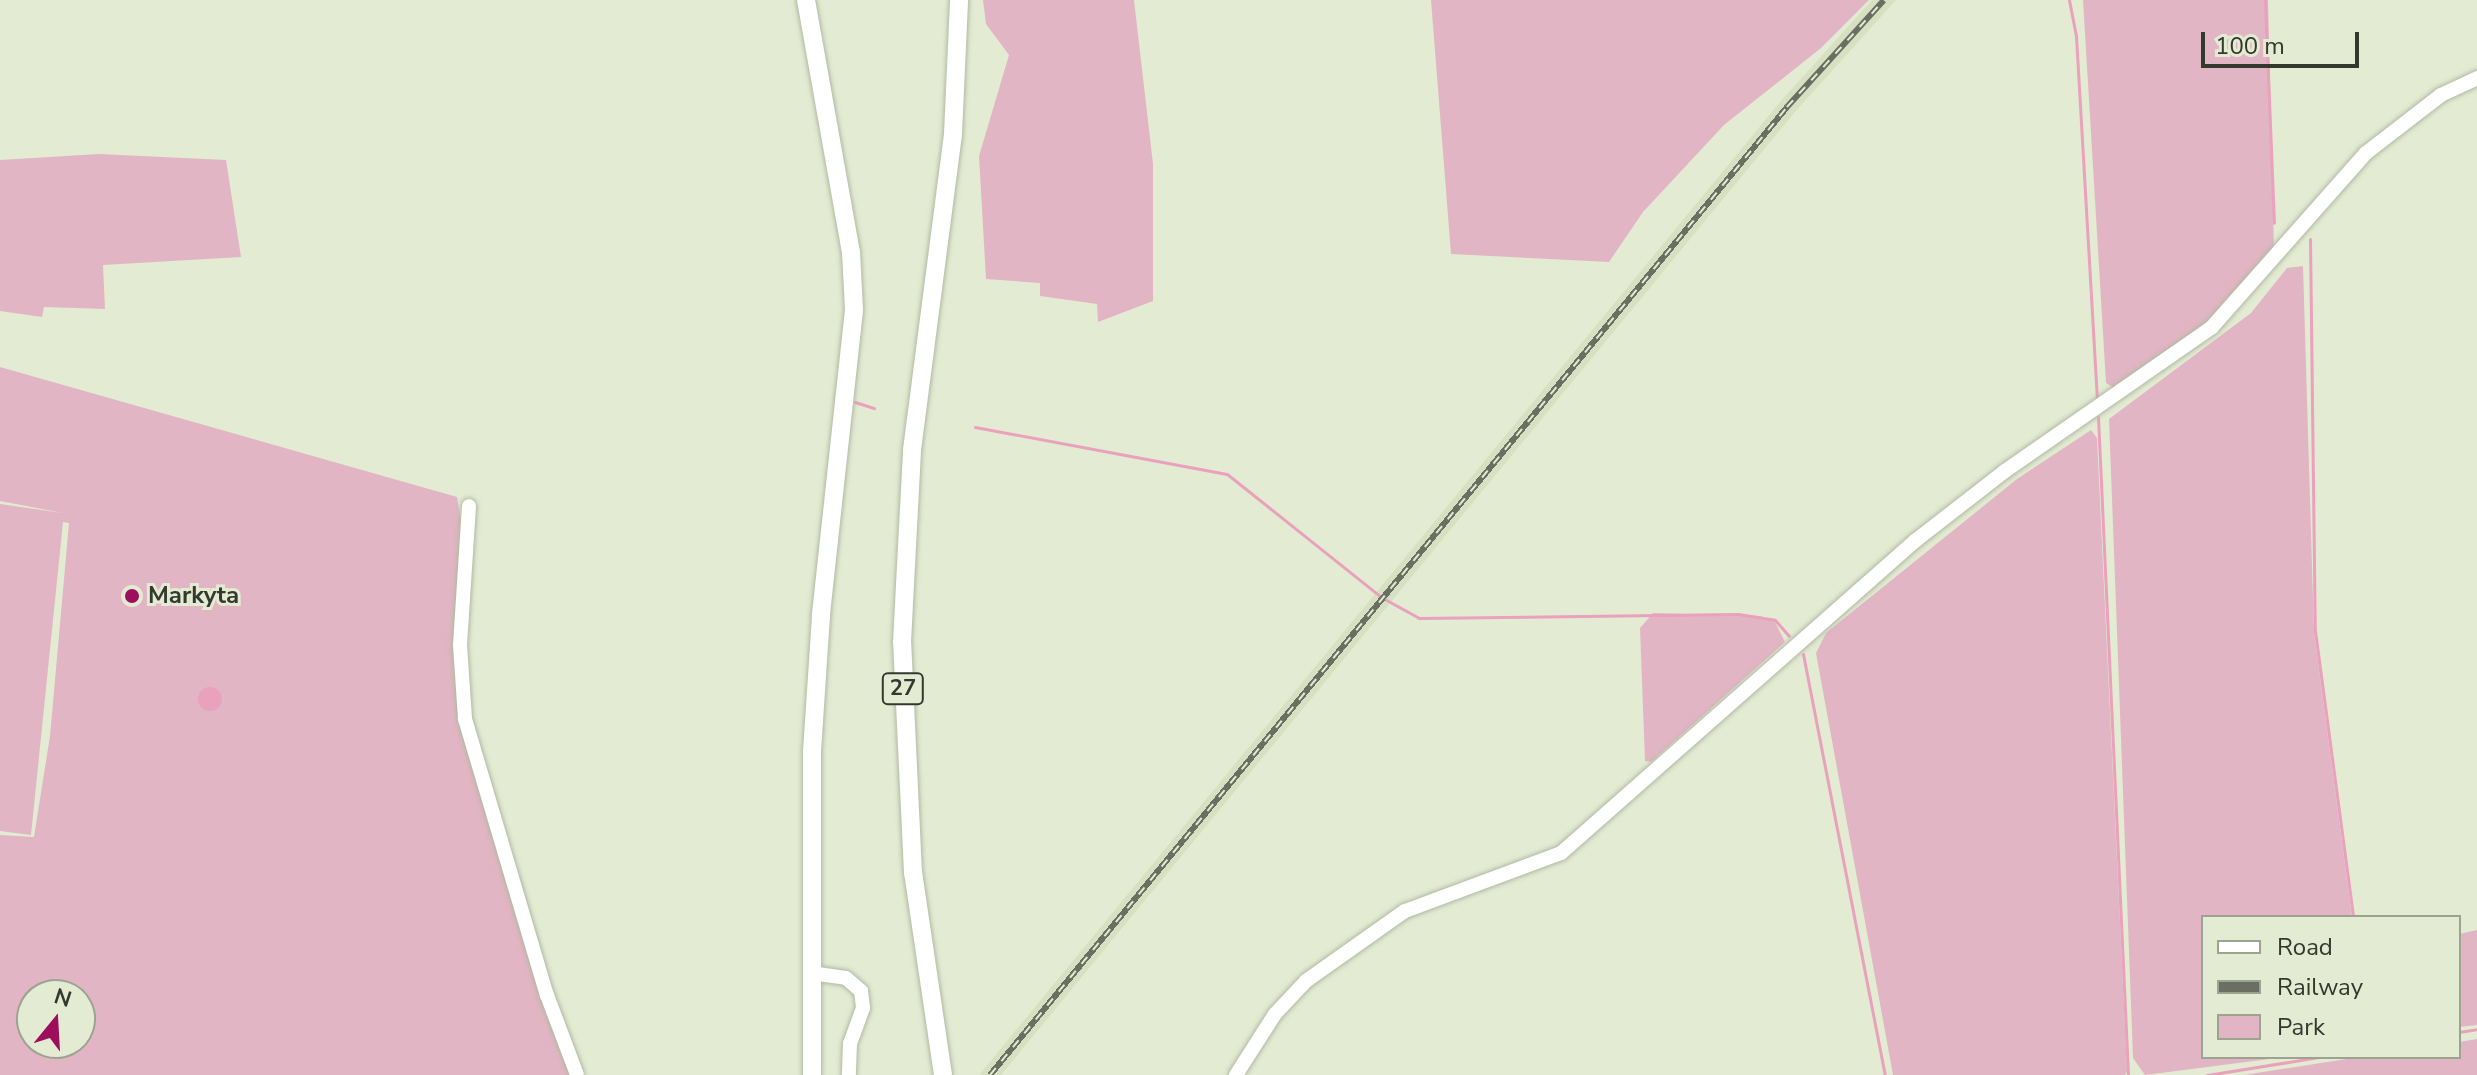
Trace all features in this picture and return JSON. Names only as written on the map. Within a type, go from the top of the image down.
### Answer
[{"type":"main road","points":[[806,0],[851,252],[854,310],[815,686],[812,1075]]},
{"type":"main road","name":"27","points":[[943,1075],[911,849],[902,629],[912,450],[953,134],[959,0]]},
{"type":"street","points":[[1236,1075],[1275,1014],[1306,981],[1405,911],[1561,853],[1915,541],[2005,471],[2212,327],[2366,153],[2441,95],[2477,78]]},
{"type":"street","points":[[469,506],[460,645],[465,719],[547,995],[577,1075]]},
{"type":"street","points":[[811,973],[846,978],[861,991],[863,1008],[850,1043],[849,1075]]},
{"type":"shaded area","points":[[1872,0],[1896,0],[1794,113],[1001,1075],[979,1075],[1780,102]]},
{"type":"shaded area","points":[[210,687],[221,694],[222,699],[215,710],[210,711],[199,704],[198,699],[205,688]]},
{"type":"green space","points":[[983,0],[1134,0],[1153,164],[1153,301],[1098,322],[1097,304],[1040,296],[1040,283],[986,279],[979,156],[1009,55],[986,24]]},
{"type":"green space","points":[[1431,0],[1869,0],[1821,48],[1724,125],[1643,212],[1609,262],[1451,254]]},
{"type":"green space","points":[[2083,0],[2268,0],[2274,253],[2220,312],[2115,389],[2106,383]]},
{"type":"green space","points":[[99,154],[226,160],[241,257],[103,265],[105,309],[44,307],[42,317],[0,311],[0,160]]},
{"type":"green space","points":[[2303,266],[2314,632],[2352,915],[2201,915],[2201,1059],[2269,1059],[2145,1075],[2133,1058],[2109,419],[2251,313],[2287,268]]},
{"type":"green space","points":[[0,367],[457,497],[466,551],[462,699],[577,1075],[0,1075],[0,835],[34,837],[50,736],[69,523],[63,522],[31,835],[0,831],[0,504],[63,513],[0,501]]},
{"type":"green space","points":[[2091,430],[2097,438],[2127,1071],[2125,1075],[1893,1075],[1816,653],[1826,633],[2017,479]]},
{"type":"green space","points":[[1653,613],[1760,616],[1775,622],[1785,642],[1651,762],[1645,761],[1640,628]]},
{"type":"green space","points":[[2477,930],[2477,1025],[2461,1027],[2461,934]]},
{"type":"green space","points":[[2477,1039],[2477,1075],[2244,1075],[2346,1059],[2461,1059],[2461,1042]]},
{"type":"waterway","points":[[2069,0],[2076,36],[2097,399]]},
{"type":"waterway","points":[[2265,0],[2274,223]]},
{"type":"waterway","points":[[2310,239],[2315,631],[2353,915]]},
{"type":"waterway","points":[[855,402],[874,408]]},
{"type":"waterway","points":[[2098,417],[2128,1075]]},
{"type":"waterway","points":[[975,427],[1227,474],[1381,597],[1419,618],[1738,614],[1775,620],[1789,636]]},
{"type":"waterway","points":[[1803,654],[1885,1075]]},
{"type":"waterway","points":[[2461,1032],[2477,1029]]},
{"type":"waterway","points":[[2207,1075],[2307,1059]]},
{"type":"railway","points":[[990,1075],[1787,107],[1884,0]]},
{"type":"place","name":"Markyta","points":[[132,596]]}]
